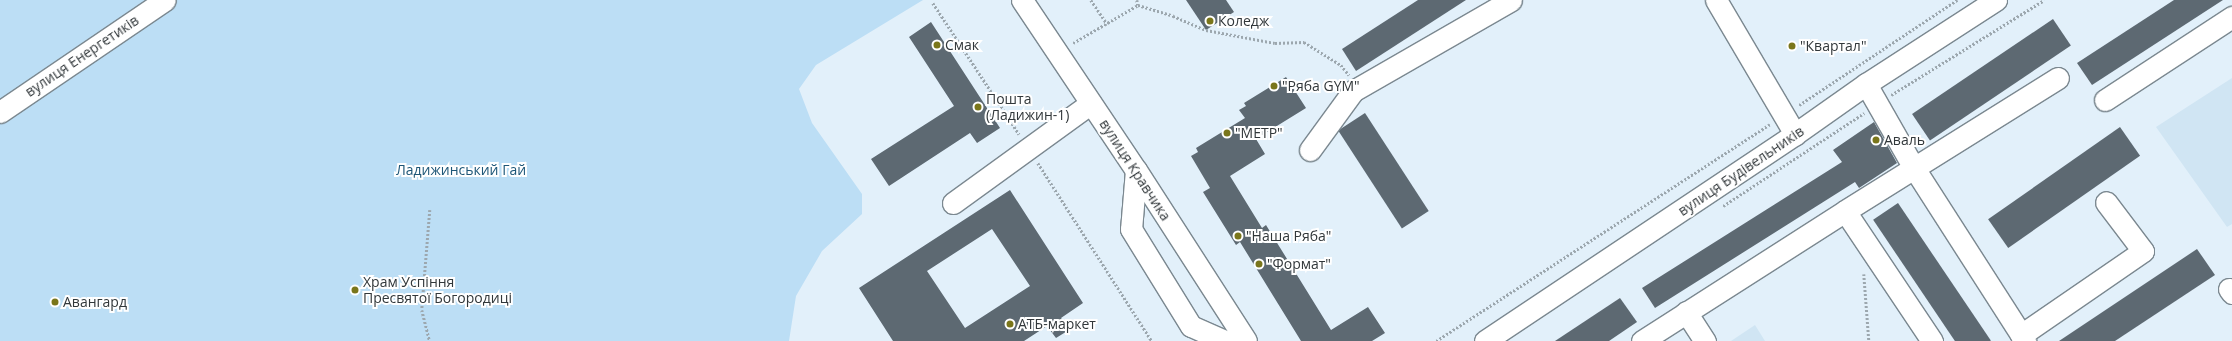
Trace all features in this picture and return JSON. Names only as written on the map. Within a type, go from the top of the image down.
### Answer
[{"type":"street","name":"вулиця Енергетиків","points":[[0,112],[165,0]]},
{"type":"street","name":"вулиця Кравчика","points":[[1022,0],[1136,170],[1246,341]]},
{"type":"street","points":[[1310,150],[1353,91],[1511,0]]},
{"type":"street","points":[[1716,0],[1795,134]]},
{"type":"street","name":"вулиця Будівельників","points":[[1485,341],[1795,134],[1866,84],[1996,0]]},
{"type":"street","points":[[2105,100],[2232,17]]},
{"type":"street","points":[[1642,341],[1845,211],[2058,78]]},
{"type":"street","points":[[1866,84],[1914,168],[2024,338],[2143,251],[2106,202]]},
{"type":"street","points":[[953,203],[1091,103]]},
{"type":"street","points":[[1136,170],[1131,229],[1191,326],[1224,341]]},
{"type":"street","points":[[1845,211],[1932,341]]},
{"type":"street","points":[[1686,312],[1705,341]]},
{"type":"path","points":[[1091,0],[1107,24]]},
{"type":"path","points":[[1137,0],[1138,5]]},
{"type":"path","points":[[1436,341],[1784,115],[1957,0]]},
{"type":"path","points":[[1877,104],[2044,0]]},
{"type":"path","points":[[933,3],[1152,341]]},
{"type":"path","points":[[1058,52],[1138,5],[1173,16],[1206,30],[1275,43],[1304,42],[1341,66],[1359,87]]},
{"type":"path","points":[[430,210],[422,310],[430,341]]},
{"type":"path","points":[[1864,272],[1869,341]]},
{"type":"shaded area","points":[[2232,78],[2232,224],[2227,227],[2156,127]]},
{"type":"shaded area","points":[[1755,325],[1765,341],[1731,341]]},
{"type":"green space","name":"Ладижинський Гай","points":[[0,0],[923,0],[816,65],[799,89],[812,123],[862,194],[862,214],[822,251],[796,296],[789,341],[0,341]]},
{"type":"building","name":"Коледж","points":[[1186,0],[1226,0],[1234,12],[1206,30]]},
{"type":"building","points":[[1418,0],[1466,0],[1356,71],[1342,49]]},
{"type":"building","points":[[2174,0],[2223,0],[2092,85],[2077,63]]},
{"type":"building","points":[[2053,19],[2071,46],[1930,141],[1912,114]]},
{"type":"building","points":[[931,22],[1000,128],[977,143],[970,133],[889,186],[871,159],[954,106],[909,37]]},
{"type":"building","points":[[1286,77],[1306,108],[1256,139],[1265,154],[1230,176],[1262,228],[1266,225],[1331,330],[1368,307],[1385,333],[1372,341],[1301,341],[1240,242],[1236,245],[1203,192],[1210,188],[1191,156],[1198,152],[1196,148],[1245,118],[1239,110],[1246,106],[1244,103]]},
{"type":"building","points":[[1365,113],[1429,211],[1402,229],[1338,130]]},
{"type":"building","points":[[1874,122],[1897,163],[1859,188],[1855,182],[1655,308],[1642,288],[1842,162],[1833,150]]},
{"type":"building","points":[[2120,127],[2140,156],[2008,248],[1988,219]]},
{"type":"building","points":[[1010,190],[1083,303],[1061,318],[1069,330],[1056,338],[1047,326],[1024,341],[893,341],[859,288]],"holes":[[[992,229],[1030,286],[965,328],[927,271]]]},
{"type":"building","points":[[1898,203],[1991,341],[1955,341],[1873,220]]},
{"type":"building","points":[[2197,249],[2215,275],[2115,341],[2059,341]]},
{"type":"building","points":[[1620,298],[1637,322],[1609,341],[1555,341]]},
{"type":"place","name":"Коледж","points":[[1210,21]]},
{"type":"place","name":"Смак","points":[[937,45]]},
{"type":"place","name":"\"Квартал\"","points":[[1792,46]]},
{"type":"place","name":"\"Ряба GYM\"","points":[[1274,86]]},
{"type":"place","name":"Пошта (Ладижин-1)","points":[[978,107]]},
{"type":"place","name":"\"МЕТР\"","points":[[1227,133]]},
{"type":"place","name":"Аваль","points":[[1876,140]]},
{"type":"place","name":"\"Наша Ряба\"","points":[[1238,236]]},
{"type":"place","name":"\"Формат\"","points":[[1259,264]]},
{"type":"place","name":"Храм Успіння Пресвятої Богородиці","points":[[355,290]]},
{"type":"place","name":"Авангард","points":[[55,302]]},
{"type":"place","name":"АТБ-маркет","points":[[1010,324]]}]
